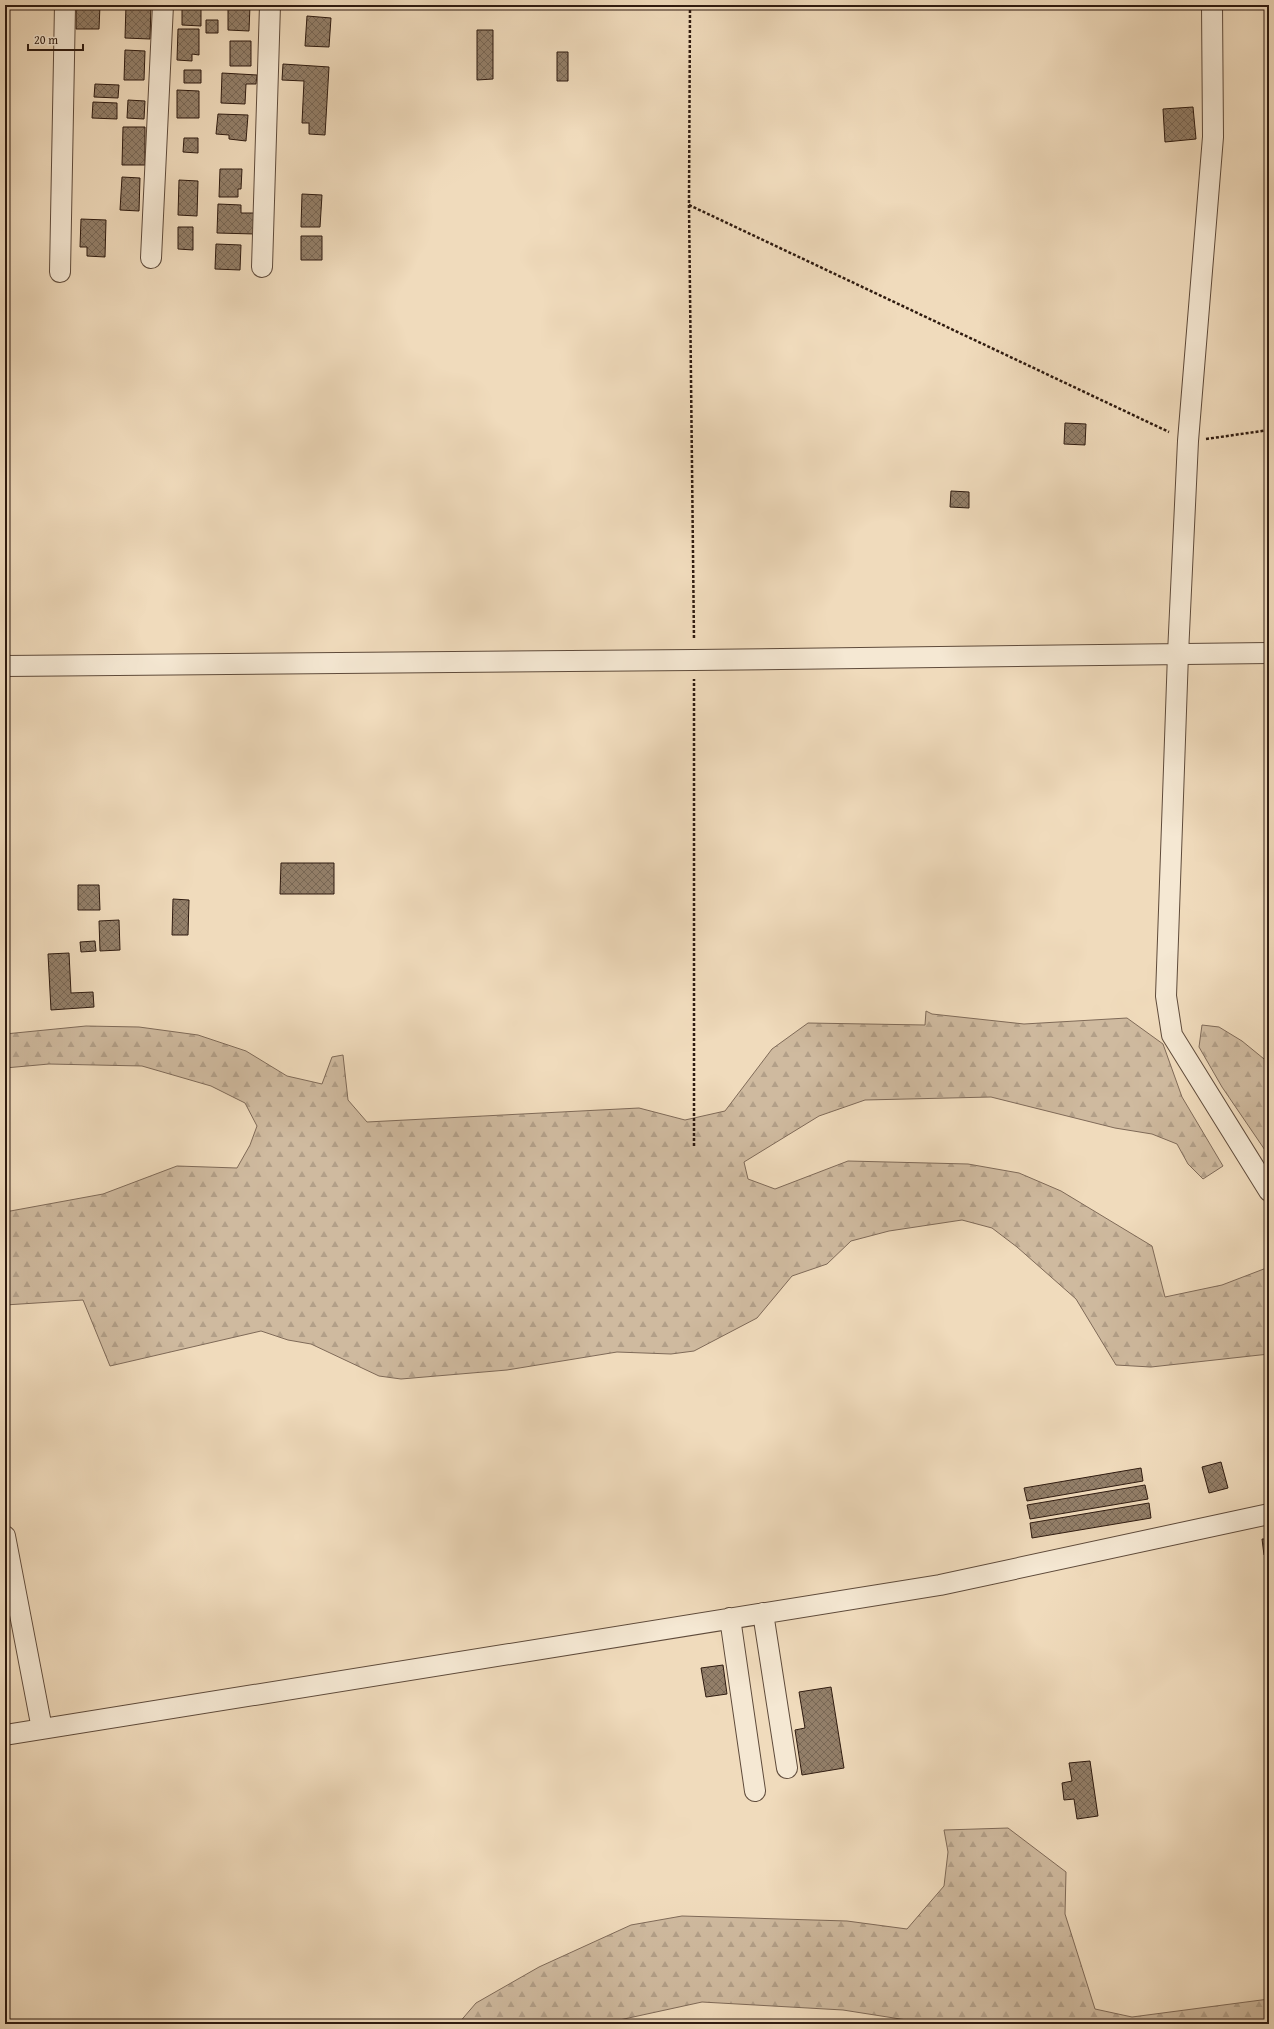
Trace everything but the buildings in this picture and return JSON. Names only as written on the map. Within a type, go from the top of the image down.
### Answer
[{"type":"street","points":[[60,272],[65,5]]},
{"type":"street","points":[[151,258],[163,5]]},
{"type":"street","points":[[262,267],[270,5]]},
{"type":"street","points":[[1212,5],[1213,137],[1188,441],[1178,654],[1166,996],[1172,1035],[1269,1191]]},
{"type":"street","points":[[5,666],[1269,653]]},
{"type":"street","points":[[5,1735],[762,1612],[940,1585],[1269,1514]]},
{"type":"street","points":[[5,1536],[42,1729]]},
{"type":"street","points":[[762,1612],[787,1768]]},
{"type":"street","points":[[730,1618],[755,1791]]},
{"type":"path","points":[[690,5],[689,205],[694,660],[694,1146]]},
{"type":"path","points":[[689,205],[1188,441],[1269,430]]},
{"type":"green space","points":[[926,1011],[932,1014],[1024,1024],[1127,1018],[1163,1044],[1182,1097],[1223,1166],[1203,1179],[1188,1164],[1177,1144],[1152,1134],[1115,1128],[991,1097],[865,1100],[819,1116],[744,1162],[748,1179],[775,1189],[848,1161],[968,1164],[1019,1173],[1061,1191],[1152,1246],[1165,1297],[1222,1285],[1269,1267],[1269,1354],[1151,1367],[1116,1365],[1076,1299],[1017,1247],[992,1228],[962,1220],[889,1231],[851,1241],[827,1264],[792,1276],[757,1318],[694,1351],[671,1354],[617,1352],[507,1370],[401,1379],[379,1376],[311,1344],[288,1340],[261,1331],[110,1366],[83,1300],[5,1305],[5,1212],[103,1194],[177,1166],[237,1168],[250,1145],[257,1126],[245,1103],[211,1086],[142,1066],[49,1064],[5,1068],[5,1034],[86,1026],[139,1027],[198,1035],[246,1051],[287,1076],[322,1084],[332,1057],[343,1055],[348,1100],[367,1122],[639,1108],[685,1120],[725,1111],[772,1049],[808,1023],[925,1025]]},
{"type":"green space","points":[[1202,1025],[1219,1027],[1242,1041],[1269,1063],[1269,1156],[1222,1087],[1199,1047]]},
{"type":"green space","points":[[1008,1828],[1066,1872],[1065,1914],[1095,2009],[1132,2017],[1269,1999],[1269,2024],[920,2024],[913,2021],[843,2010],[702,2002],[601,2024],[458,2024],[476,2003],[539,1967],[631,1925],[682,1916],[847,1921],[907,1929],[944,1886],[948,1852],[944,1830]]}]
